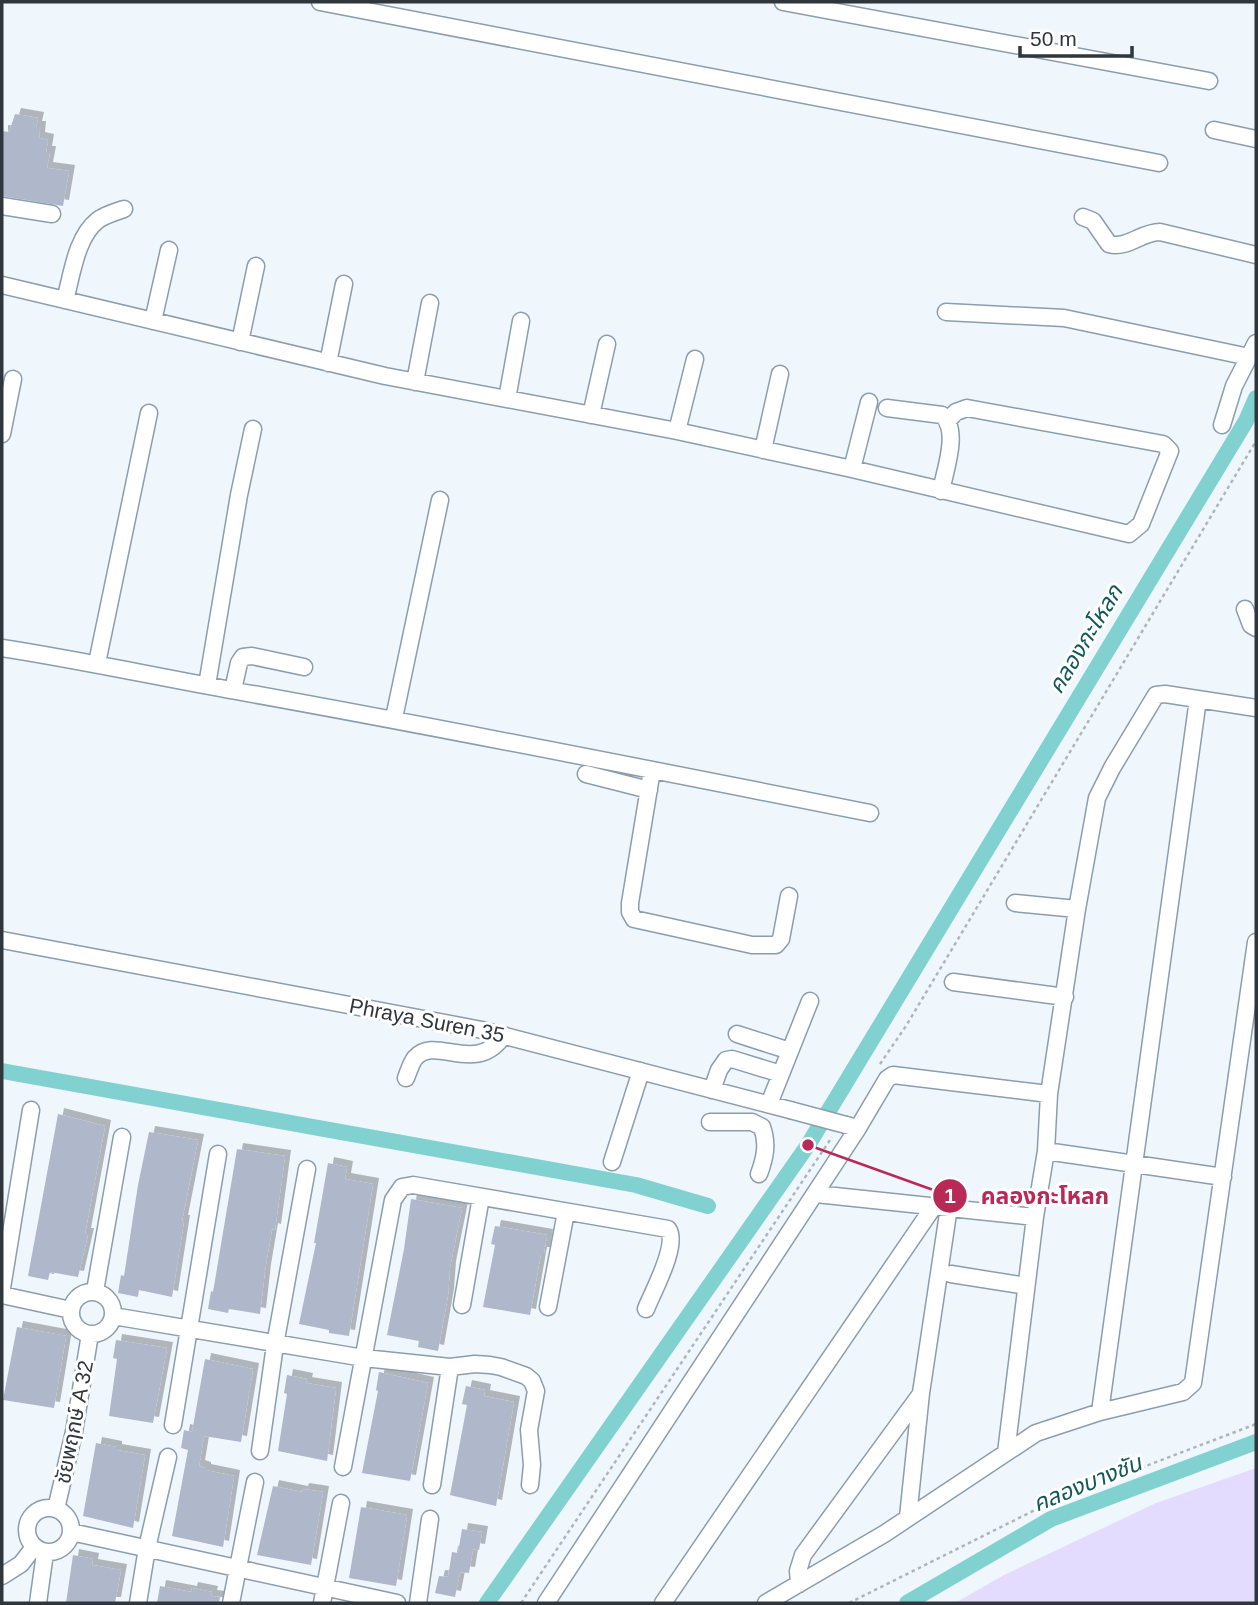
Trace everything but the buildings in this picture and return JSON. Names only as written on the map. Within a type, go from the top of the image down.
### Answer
[{"type":"street","points":[[320,2],[1159,163]]},
{"type":"street","points":[[783,2],[1209,81]]},
{"type":"street","points":[[1213,130],[1256,138]]},
{"type":"street","points":[[2,206],[52,214]]},
{"type":"street","points":[[65,300],[83,238],[101,218],[124,209]]},
{"type":"street","points":[[1083,217],[1093,220],[1109,244],[1117,246],[1127,244],[1149,232],[1160,232],[1256,255]]},
{"type":"street","points":[[152,321],[169,250]]},
{"type":"street","points":[[240,342],[256,266]]},
{"type":"street","points":[[328,363],[344,284]]},
{"type":"street","points":[[2,285],[328,363],[677,431],[852,469],[1121,534],[1129,534],[1141,524],[1170,451],[1163,444],[967,408],[956,412],[948,421]]},
{"type":"street","points":[[415,382],[430,303]]},
{"type":"street","points":[[946,312],[1063,318],[1252,350],[1234,386],[1222,425]]},
{"type":"street","points":[[507,399],[520,321]]},
{"type":"street","points":[[591,415],[607,344]]},
{"type":"street","points":[[677,431],[695,359]]},
{"type":"street","points":[[763,450],[780,373]]},
{"type":"street","points":[[2,434],[13,379]]},
{"type":"street","points":[[852,469],[869,402]]},
{"type":"street","points":[[887,408],[942,415],[948,421],[951,434],[941,491]]},
{"type":"street","points":[[97,663],[149,413]]},
{"type":"street","points":[[207,685],[239,495],[253,429]]},
{"type":"street","points":[[394,718],[440,500]]},
{"type":"street","points":[[1245,609],[1251,625],[1256,628]]},
{"type":"street","points":[[2,648],[394,718],[870,813]]},
{"type":"street","points":[[233,690],[243,657],[252,656],[304,667]]},
{"type":"street","points":[[1006,1453],[1035,1217],[1046,1151],[1049,1094],[1097,798],[1156,695],[1165,694],[1256,708]]},
{"type":"street","points":[[1100,1412],[1198,699]]},
{"type":"street","points":[[652,770],[631,903],[630,912],[634,919],[767,947],[776,945],[781,939],[789,896]]},
{"type":"street","points":[[586,774],[649,789]]},
{"type":"street","points":[[1016,903],[1077,909]]},
{"type":"street","name":"Phraya Suren 35","points":[[2,940],[504,1035],[848,1126]]},
{"type":"street","points":[[766,1603],[908,1517],[1036,1433],[1100,1412],[1183,1392],[1193,1383],[1256,942]]},
{"type":"street","points":[[953,982],[1065,997]]},
{"type":"street","points":[[752,1122],[781,1073],[810,1001]]},
{"type":"street","points":[[737,1034],[790,1051]]},
{"type":"street","points":[[406,1078],[415,1058],[423,1053],[433,1051],[479,1055],[496,1046],[504,1035]]},
{"type":"street","points":[[712,1090],[719,1070],[726,1060],[732,1059],[781,1073]]},
{"type":"street","points":[[612,1162],[641,1071]]},
{"type":"street","points":[[546,1603],[816,1194],[848,1126],[887,1079],[892,1075],[1049,1094]]},
{"type":"street","points":[[2,1288],[32,1111]]},
{"type":"street","points":[[710,1122],[752,1122],[762,1127],[766,1139],[765,1159],[759,1174]]},
{"type":"street","points":[[95,1291],[122,1137]]},
{"type":"street","points":[[1046,1151],[1223,1177]]},
{"type":"street","points":[[173,1425],[218,1154]]},
{"type":"street","points":[[260,1451],[275,1345],[307,1169]]},
{"type":"street","points":[[343,1467],[394,1195],[402,1187],[412,1185],[663,1228],[670,1232],[670,1249],[646,1309]]},
{"type":"street","points":[[816,1194],[1035,1217]]},
{"type":"street","points":[[462,1305],[481,1197]]},
{"type":"street","points":[[908,1517],[941,1206]]},
{"type":"street","points":[[663,1603],[941,1206]]},
{"type":"street","points":[[548,1307],[566,1212]]},
{"type":"street","points":[[951,1275],[1026,1286]]},
{"type":"street","points":[[88,1291],[95,1291],[107,1297],[113,1309],[113,1316],[103,1331],[90,1334],[83,1333],[73,1323],[71,1310],[76,1297],[88,1291]]},
{"type":"street","points":[[2,1296],[71,1310]]},
{"type":"street","points":[[113,1316],[364,1358],[450,1367],[475,1364],[501,1367],[526,1376],[532,1381],[536,1391],[529,1430],[532,1465],[530,1485]]},
{"type":"street","name":"ชัยพฤกษ์ A 32","points":[[56,1509],[74,1432],[90,1334]]},
{"type":"street","points":[[432,1485],[450,1367]]},
{"type":"street","points":[[799,1584],[798,1571],[803,1555],[921,1393]]},
{"type":"street","points":[[138,1603],[147,1548],[169,1457]]},
{"type":"street","points":[[231,1603],[254,1482]]},
{"type":"street","points":[[323,1596],[341,1503]]},
{"type":"street","points":[[2,1576],[40,1550],[60,1550],[66,1546],[71,1532],[70,1522],[64,1514],[56,1509],[41,1509],[30,1519],[27,1534],[40,1550],[38,1603]]},
{"type":"street","points":[[418,1603],[430,1519]]},
{"type":"street","points":[[71,1532],[237,1567],[323,1596],[397,1603]]},
{"type":"path","points":[[877,1069],[906,1026],[1256,441]]},
{"type":"path","points":[[521,1603],[848,1126]]},
{"type":"path","points":[[849,1603],[1049,1503],[1256,1424]]},
{"type":"shaded area","points":[[1256,1468],[1256,1603],[955,1603],[1004,1575],[1156,1503]]},
{"type":"waterway","name":"คลองกะโหลก","points":[[487,1603],[808,1145],[1246,421],[1256,398]]},
{"type":"waterway","points":[[2,1071],[636,1185],[708,1206]]},
{"type":"waterway","name":"คลองบางชัน","points":[[907,1603],[1051,1519],[1256,1442]]},
{"type":"place","name":"คลองกะโหลก","points":[[808,1145]]}]
